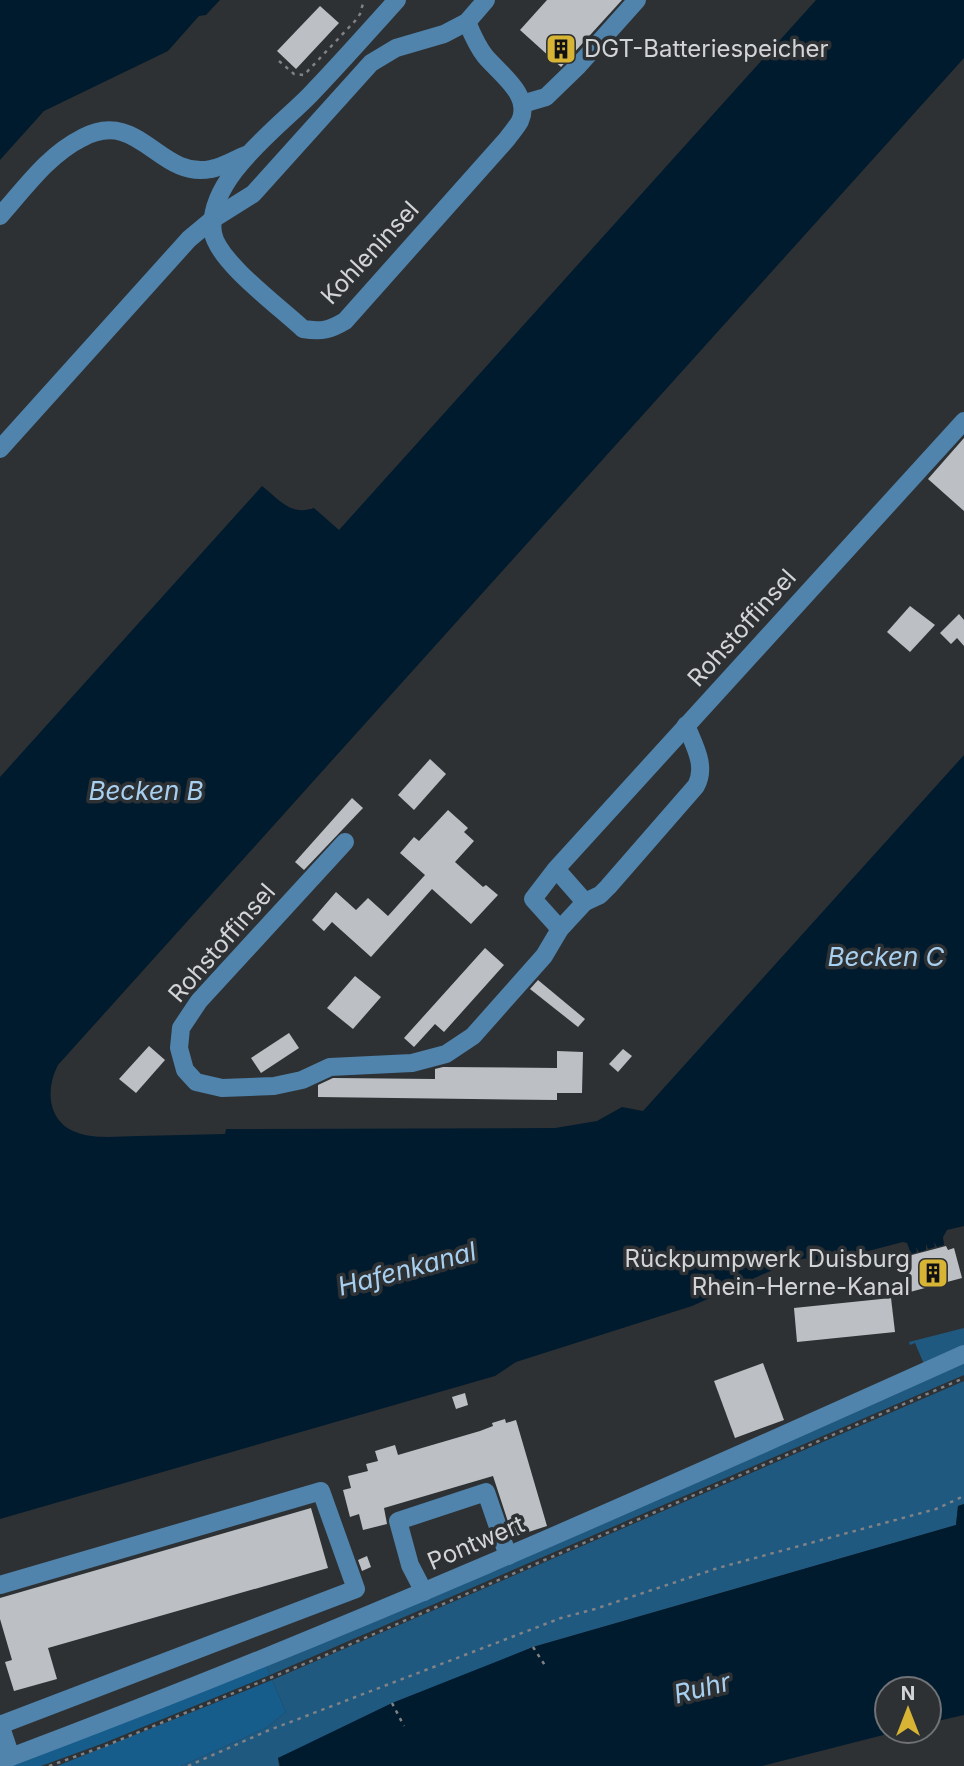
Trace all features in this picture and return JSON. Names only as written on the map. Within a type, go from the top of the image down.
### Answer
[{"type":"street","points":[[213,219],[216,202],[246,155],[312,93],[397,0]]},
{"type":"street","points":[[0,449],[189,239],[213,219],[253,194],[371,63],[396,48],[444,34],[467,22],[486,0]]},
{"type":"street","points":[[467,22],[479,47],[515,88],[522,104],[546,97],[579,66],[637,0]]},
{"type":"street","points":[[312,93],[333,105]]},
{"type":"street","name":"Kohleninsel","points":[[213,219],[213,235],[225,259],[303,329],[321,332],[330,330],[345,321],[507,139],[521,119],[522,104]]},
{"type":"street","points":[[0,216],[52,158],[98,131],[118,130],[131,134],[174,164],[191,169],[211,169],[246,155]]},
{"type":"street","name":"Rohstoffinsel","points":[[561,929],[533,899],[556,869],[964,421]]},
{"type":"street","name":"Rohstoffinsel","points":[[345,842],[199,1001],[181,1028],[179,1048],[185,1070],[196,1082],[222,1088],[274,1086],[302,1080],[330,1067],[412,1063],[446,1054],[473,1036],[544,956],[561,929],[585,902],[600,895],[608,887],[696,786],[701,777],[701,767],[686,725]]},
{"type":"street","points":[[556,869],[585,902]]},
{"type":"street","name":"Pontwert","points":[[5,1759],[113,1719],[424,1592],[964,1354]]},
{"type":"street","points":[[0,1585],[321,1491],[356,1589],[0,1725],[5,1759]]},
{"type":"street","points":[[424,1592],[410,1565],[398,1521],[486,1492],[508,1556]]},
{"type":"path","points":[[279,61],[295,74],[304,75],[355,21],[364,0]]},
{"type":"path","points":[[49,1766],[321,1657],[964,1378]]},
{"type":"path","points":[[188,1766],[267,1731],[561,1618],[718,1568],[936,1509],[964,1496]]},
{"type":"path","points":[[533,1647],[546,1667]]},
{"type":"path","points":[[392,1703],[404,1726]]},
{"type":"shaded area","points":[[964,1328],[964,1345],[924,1364],[915,1343],[910,1345],[909,1342]]},
{"type":"shaded area","points":[[964,1361],[964,1375],[270,1675],[266,1665]]},
{"type":"shaded area","points":[[964,1381],[964,1504],[958,1506],[956,1525],[533,1647],[278,1758],[279,1766],[181,1766],[266,1728],[286,1712],[272,1680]]},
{"type":"shaded area","points":[[266,1665],[270,1675],[104,1743],[41,1766],[6,1766]]},
{"type":"shaded area","points":[[272,1680],[286,1712],[266,1728],[181,1766],[57,1766]]},
{"type":"water","points":[[0,0],[220,0],[206,15],[199,16],[168,51],[44,111],[0,160]]},
{"type":"water","points":[[816,0],[964,0],[964,58],[58,1065],[52,1083],[51,1102],[64,1126],[81,1134],[105,1137],[225,1134],[226,1129],[555,1128],[597,1121],[622,1107],[643,1111],[964,755],[964,1226],[947,1230],[943,1237],[944,1245],[937,1247],[934,1242],[935,1247],[928,1249],[926,1244],[926,1250],[919,1252],[916,1247],[917,1252],[911,1254],[907,1243],[903,1242],[818,1264],[810,1258],[795,1260],[692,1306],[516,1362],[495,1376],[0,1519],[0,777],[262,486],[292,508],[314,508],[339,530]]},
{"type":"water","name":"Ruhr","points":[[964,1504],[964,1715],[943,1720],[943,1675],[873,1675],[873,1738],[762,1766],[280,1766],[278,1758],[392,1703],[533,1647],[956,1525],[958,1506]]},
{"type":"building","name":"DGT-Batteriespeicher","points":[[547,0],[622,0],[561,67],[520,30]]},
{"type":"building","points":[[320,6],[339,23],[296,69],[277,51]]},
{"type":"building","points":[[964,438],[964,511],[928,479]]},
{"type":"building","points":[[910,606],[935,625],[910,652],[887,632]]},
{"type":"building","points":[[959,614],[964,620],[964,646],[957,638],[951,644],[940,633]]},
{"type":"building","points":[[430,759],[446,774],[414,810],[398,795]]},
{"type":"building","points":[[352,798],[363,808],[304,870],[295,862]]},
{"type":"building","points":[[448,810],[468,828],[464,832],[474,841],[455,862],[483,887],[486,885],[498,895],[471,924],[432,889],[371,957],[332,922],[324,931],[312,920],[336,892],[356,910],[368,898],[388,916],[425,875],[400,853],[414,837],[419,841]]},
{"type":"building","points":[[485,948],[504,965],[444,1032],[435,1024],[414,1047],[404,1038]]},
{"type":"building","points":[[355,976],[381,997],[353,1029],[327,1008]]},
{"type":"building","points":[[538,980],[585,1019],[578,1027],[530,989]]},
{"type":"building","points":[[289,1033],[299,1048],[261,1073],[251,1058]]},
{"type":"building","points":[[149,1046],[165,1060],[136,1093],[119,1079]]},
{"type":"building","points":[[623,1049],[632,1056],[618,1072],[609,1064]]},
{"type":"building","points":[[557,1051],[583,1052],[582,1093],[557,1093],[557,1100],[318,1097],[318,1085],[333,1078],[435,1079],[435,1069],[443,1067],[557,1068]]},
{"type":"building","name":"Rückpumpwerk Duisburg Rhein-Herne-Kanal","points":[[946,1246],[948,1250],[954,1248],[962,1278],[910,1292],[902,1262],[909,1260],[908,1256]]},
{"type":"building","points":[[891,1298],[895,1332],[797,1342],[794,1308]]},
{"type":"building","points":[[763,1363],[784,1420],[735,1438],[714,1381]]},
{"type":"building","points":[[465,1393],[468,1405],[456,1409],[452,1397]]},
{"type":"building","points":[[505,1419],[506,1423],[516,1420],[547,1526],[513,1537],[493,1476],[384,1508],[387,1524],[363,1530],[359,1514],[350,1517],[343,1490],[351,1488],[348,1476],[368,1471],[366,1464],[378,1461],[375,1451],[395,1445],[398,1455],[480,1431]]},
{"type":"building","points":[[311,1508],[328,1568],[48,1648],[57,1679],[14,1691],[5,1662],[12,1660],[0,1619],[0,1598]]},
{"type":"building","points":[[367,1556],[371,1567],[362,1571],[358,1560]]},
{"type":"place","name":"DGT-Batteriespeicher","points":[[561,49]]},
{"type":"place","name":"Rückpumpwerk Duisburg Rhein-Herne-Kanal","points":[[933,1273]]},
{"type":"water label","name":"Becken B","points":[[146,791]]},
{"type":"water label","name":"Becken C","points":[[886,957]]},
{"type":"water label","name":"Hafenkanal","points":[[407,1269]]}]
